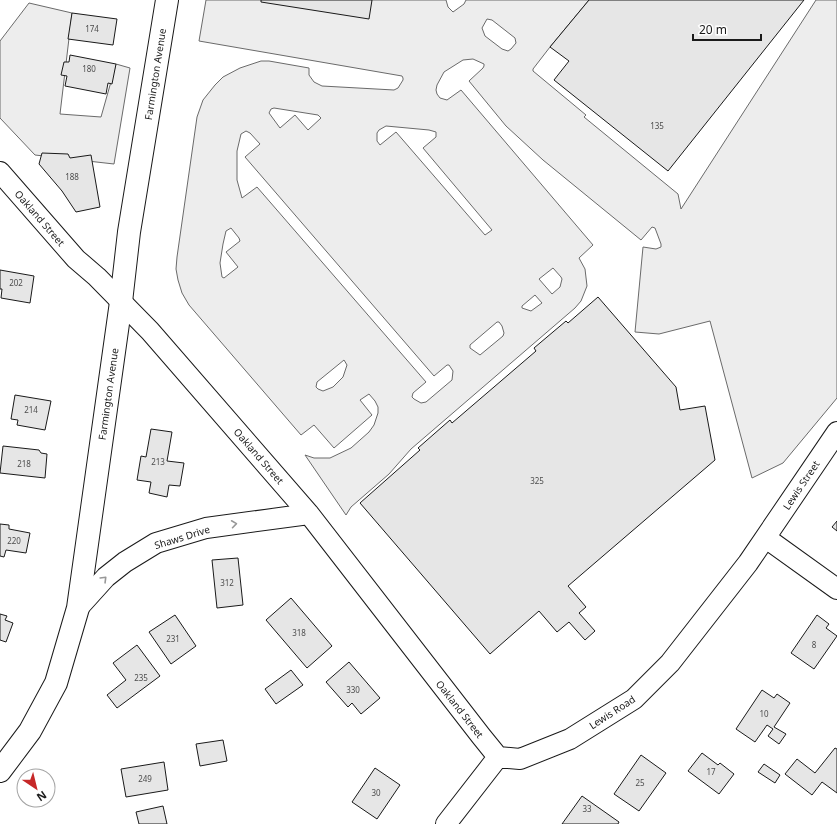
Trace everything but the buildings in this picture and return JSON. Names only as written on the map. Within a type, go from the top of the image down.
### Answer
[{"type":"highway","name":"Farmington Avenue","points":[[0,772],[30,731],[56,683],[78,608],[122,302],[129,232],[167,0]]},
{"type":"street","name":"Oakland Street","points":[[0,172],[76,259],[97,277],[150,331],[309,514],[498,757]]},
{"type":"street","name":"Lewis Street","points":[[766,538],[837,432]]},
{"type":"street","name":"Shaws Drive","points":[[78,608],[106,577],[125,562],[156,543],[206,528],[309,514]]},
{"type":"street","points":[[766,538],[837,589]]},
{"type":"street","name":"Lewis Road","points":[[498,757],[520,759],[570,739],[634,699],[670,663],[766,538]]},
{"type":"street","points":[[446,824],[498,757]]},
{"type":"shaded area","points":[[206,0],[446,0],[448,7],[453,12],[464,4],[466,0],[589,0],[550,47],[533,71],[586,115],[584,117],[678,194],[681,209],[816,0],[837,0],[837,398],[783,463],[752,478],[710,321],[659,334],[635,332],[643,247],[656,249],[661,247],[655,228],[652,227],[641,240],[543,160],[506,126],[469,81],[483,68],[484,64],[473,59],[463,60],[444,72],[437,85],[437,94],[440,98],[447,100],[461,90],[593,245],[579,258],[585,269],[587,286],[581,301],[575,308],[411,449],[389,474],[351,507],[346,515],[305,455],[314,458],[330,458],[351,448],[369,432],[374,425],[378,413],[378,407],[375,401],[369,394],[360,400],[372,415],[334,448],[314,425],[301,435],[189,305],[182,293],[178,280],[176,269],[177,257],[197,117],[203,100],[223,77],[240,68],[261,61],[269,61],[309,68],[309,75],[314,82],[322,86],[394,90],[398,88],[403,78],[402,76],[199,41]],"holes":[[[487,19],[492,20],[515,38],[516,43],[508,51],[502,49],[485,36],[482,28]],[[274,108],[318,115],[321,118],[308,130],[295,115],[280,128],[269,113],[271,109]],[[386,126],[436,132],[436,137],[423,148],[492,230],[485,235],[396,132],[380,145],[377,141],[377,133]],[[246,131],[250,133],[260,144],[245,157],[434,376],[449,365],[453,371],[452,380],[426,402],[421,403],[412,397],[413,393],[426,382],[257,187],[242,198],[237,180],[237,151],[241,134]],[[231,228],[240,241],[226,252],[238,267],[224,278],[222,277],[220,263],[226,231]],[[553,268],[562,279],[560,287],[552,294],[539,279]],[[535,295],[542,303],[531,311],[522,308],[522,306]],[[497,322],[499,322],[502,326],[504,333],[503,336],[480,355],[470,348],[470,345]],[[344,360],[347,365],[343,377],[333,387],[323,391],[316,387],[317,382]]]},
{"type":"shaded area","points":[[29,3],[72,13],[60,114],[101,117],[116,64],[130,68],[114,164],[35,155],[0,118],[0,41]]}]
